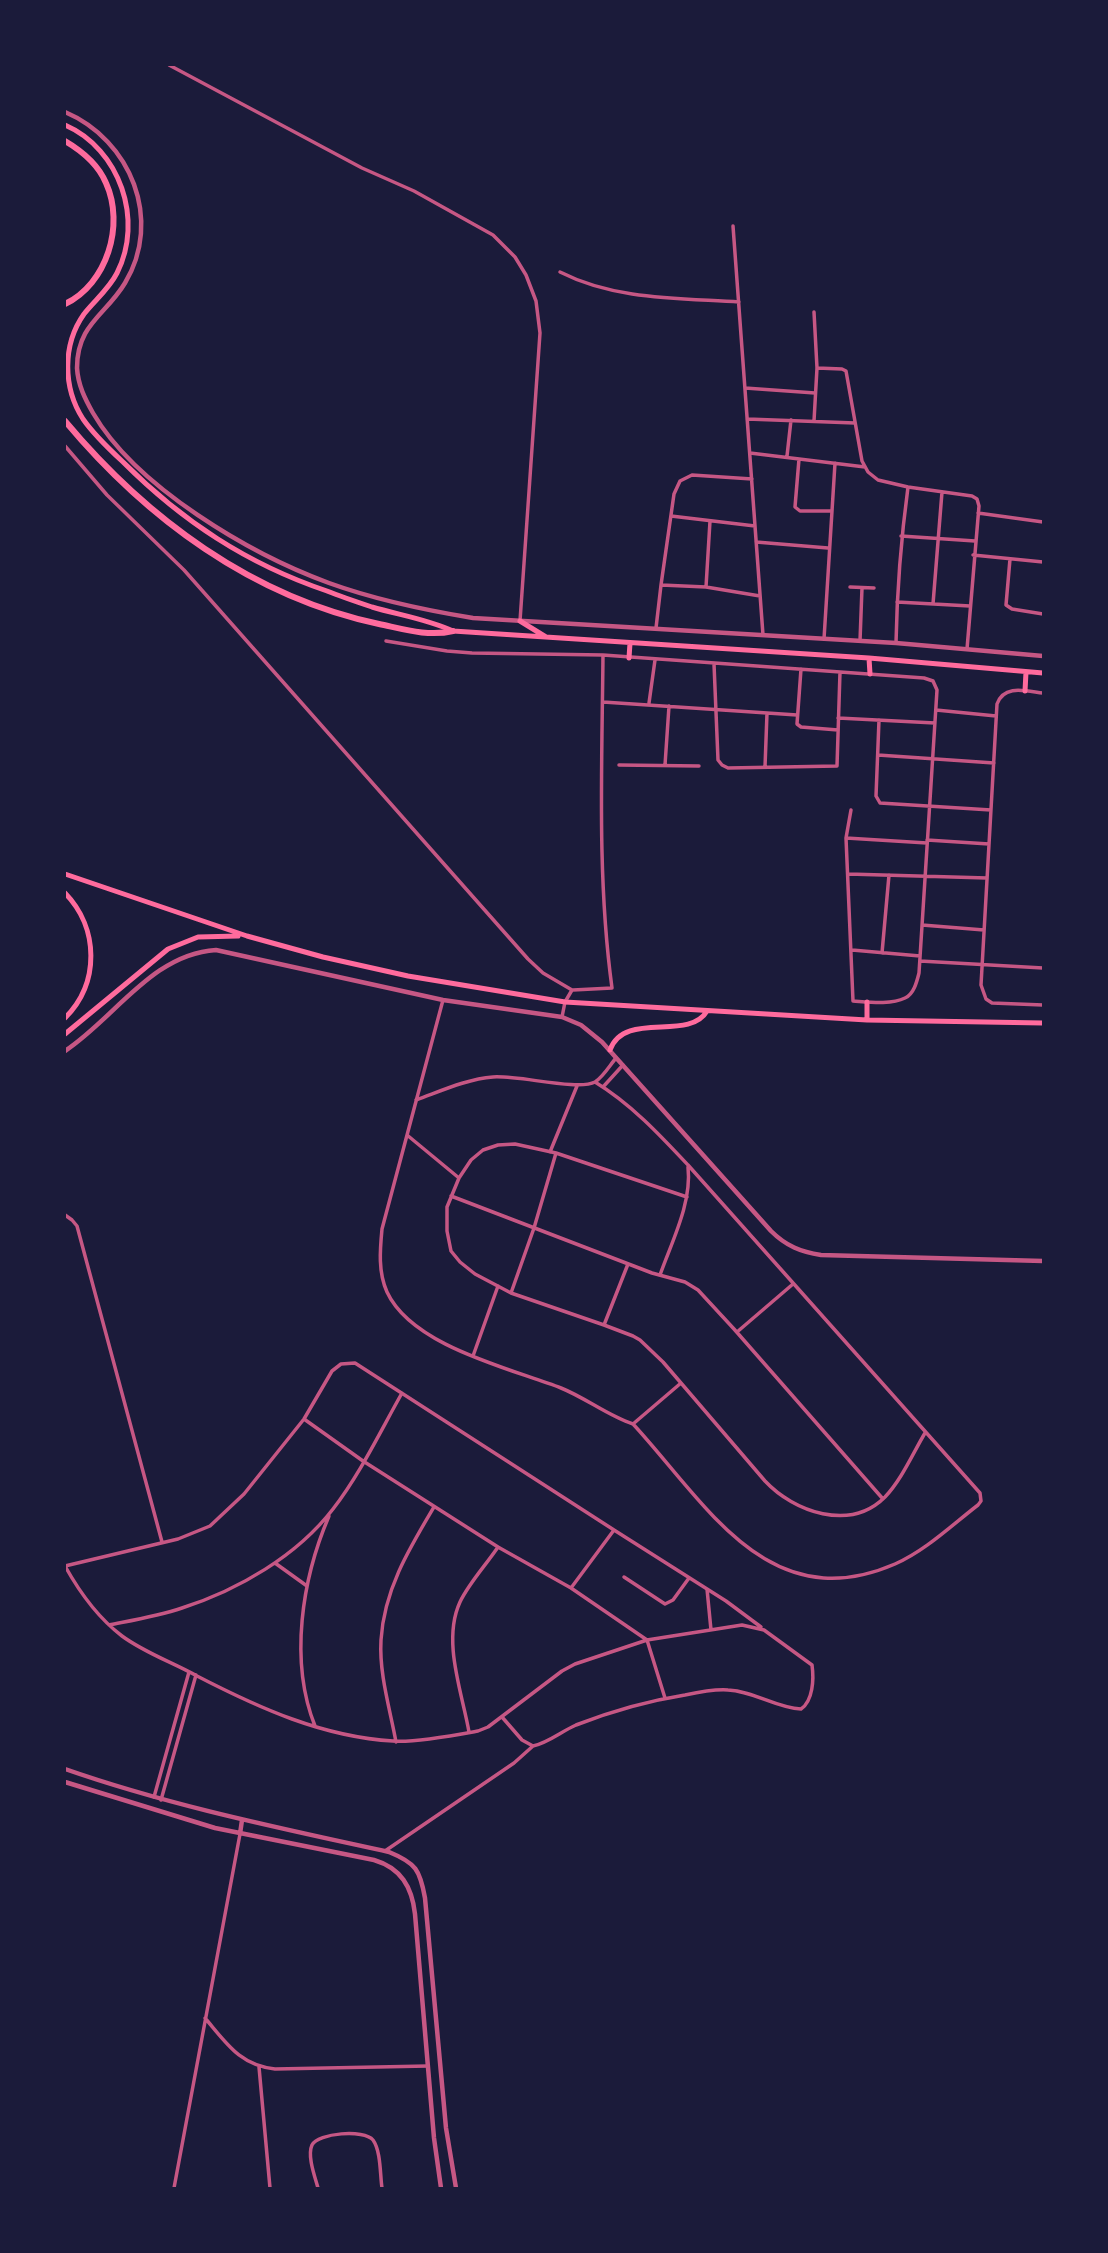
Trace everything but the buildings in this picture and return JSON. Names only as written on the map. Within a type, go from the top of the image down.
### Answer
[{"type":"highway","points":[[65,125],[91,142],[108,160],[124,191],[128,226],[124,256],[116,275],[84,315],[70,343],[68,375],[71,391],[84,420],[113,453],[164,502],[259,563],[292,579],[453,631]]},
{"type":"highway","points":[[65,141],[96,166],[106,183],[114,207],[114,228],[103,267],[90,284],[65,304]]},
{"type":"highway","points":[[65,421],[130,491],[193,541],[253,578],[308,603],[367,621],[434,634],[453,631],[869,658],[1043,673]]},
{"type":"highway","points":[[520,621],[545,637]]},
{"type":"highway","points":[[629,658],[630,643]]},
{"type":"highway","points":[[869,658],[870,674]]},
{"type":"highway","points":[[1025,691],[1026,672]]},
{"type":"highway","points":[[65,874],[247,936],[323,957],[408,976],[565,1002],[867,1020],[1043,1023]]},
{"type":"highway","points":[[65,893],[80,912],[86,925],[92,956],[85,990],[65,1018]]},
{"type":"highway","points":[[65,1034],[168,949],[198,937],[247,936]]},
{"type":"highway","points":[[867,1002],[867,1020]]},
{"type":"highway","points":[[610,1050],[616,1038],[627,1032],[694,1022],[707,1012]]},
{"type":"street","points":[[169,65],[362,168],[402,185],[485,229],[508,248],[520,265],[536,301],[540,333],[520,621]]},
{"type":"street","points":[[65,112],[86,123],[115,148],[128,168],[136,191],[141,229],[139,249],[124,285],[93,321],[82,341],[78,364],[80,386],[86,400],[111,441],[138,467],[170,495],[262,554],[330,583],[375,598],[423,610],[473,618],[896,643],[1043,656]]},
{"type":"street","points":[[733,226],[763,635]]},
{"type":"street","points":[[560,272],[585,284],[621,293],[739,302]]},
{"type":"street","points":[[814,312],[817,368],[814,421]]},
{"type":"street","points":[[817,368],[846,371],[865,467],[878,480],[977,499],[979,506],[967,649]]},
{"type":"street","points":[[745,388],[815,393]]},
{"type":"street","points":[[747,419],[855,423]]},
{"type":"street","points":[[788,456],[791,420]]},
{"type":"street","points":[[65,446],[107,495],[184,569],[528,958],[543,972],[572,990],[612,988],[603,896],[603,655]]},
{"type":"street","points":[[750,453],[865,467]]},
{"type":"street","points":[[800,458],[795,507],[800,511],[831,511]]},
{"type":"street","points":[[824,639],[835,463]]},
{"type":"street","points":[[656,628],[676,486],[692,475],[752,479]]},
{"type":"street","points":[[896,643],[901,536],[908,487]]},
{"type":"street","points":[[933,604],[942,492]]},
{"type":"street","points":[[164,502],[170,495]]},
{"type":"street","points":[[978,513],[1043,522]]},
{"type":"street","points":[[671,516],[755,526]]},
{"type":"street","points":[[706,587],[710,521]]},
{"type":"street","points":[[901,536],[975,541]]},
{"type":"street","points":[[756,542],[828,548]]},
{"type":"street","points":[[973,555],[1043,562]]},
{"type":"street","points":[[1010,559],[1006,605],[1012,609],[1043,614]]},
{"type":"street","points":[[661,585],[706,587],[760,596]]},
{"type":"street","points":[[850,587],[874,588]]},
{"type":"street","points":[[860,641],[862,588]]},
{"type":"street","points":[[897,602],[970,606]]},
{"type":"street","points":[[386,641],[472,653],[603,655],[930,678],[936,684],[937,690],[920,958],[916,983],[905,998],[853,1001],[846,838],[851,810]]},
{"type":"street","points":[[648,704],[655,660]]},
{"type":"street","points":[[714,664],[719,763],[728,768],[837,766],[840,672]]},
{"type":"street","points":[[802,669],[796,722],[801,727],[838,730]]},
{"type":"street","points":[[1043,693],[1007,691],[1002,694],[997,704],[982,964],[982,993],[992,1003],[1043,1004]]},
{"type":"street","points":[[603,702],[797,715]]},
{"type":"street","points":[[666,765],[669,706]]},
{"type":"street","points":[[936,710],[996,716]]},
{"type":"street","points":[[765,767],[767,713]]},
{"type":"street","points":[[838,718],[935,723]]},
{"type":"street","points":[[879,720],[876,796],[880,803],[991,810]]},
{"type":"street","points":[[878,755],[994,763]]},
{"type":"street","points":[[619,765],[699,766]]},
{"type":"street","points":[[846,838],[989,844]]},
{"type":"street","points":[[848,874],[987,878]]},
{"type":"street","points":[[882,953],[889,875]]},
{"type":"street","points":[[922,925],[984,930]]},
{"type":"street","points":[[65,1051],[158,971],[186,956],[216,950],[443,1000],[562,1017],[581,1025],[610,1050],[786,1245],[821,1255],[1043,1261]]},
{"type":"street","points":[[851,950],[1043,968]]},
{"type":"street","points":[[562,1017],[565,1002],[572,990]]},
{"type":"street","points":[[443,1000],[382,1229],[379,1255],[383,1280],[397,1309],[433,1338],[564,1390],[633,1424],[715,1519],[751,1550],[781,1569],[823,1578],[860,1574],[895,1564],[926,1545],[981,1502],[980,1493],[688,1165],[617,1095],[595,1082]]},
{"type":"street","points":[[416,1100],[467,1082],[493,1077],[527,1078],[577,1086],[595,1082],[616,1058]]},
{"type":"street","points":[[603,1087],[623,1065]]},
{"type":"street","points":[[511,1293],[534,1228],[553,1153],[577,1086]]},
{"type":"street","points":[[407,1135],[459,1178]]},
{"type":"street","points":[[687,1197],[553,1153],[515,1144],[498,1145],[483,1150],[471,1160],[459,1178],[447,1208],[447,1231],[451,1251],[460,1262],[498,1286],[511,1293],[633,1335],[640,1340],[681,1383],[765,1481],[785,1500],[806,1509],[834,1516],[870,1508],[891,1490],[925,1433]]},
{"type":"street","points":[[660,1275],[687,1197],[690,1178],[688,1165]]},
{"type":"street","points":[[451,1195],[628,1264],[685,1282],[698,1290],[883,1499]]},
{"type":"street","points":[[65,1215],[76,1226],[163,1543]]},
{"type":"street","points":[[604,1325],[628,1264]]},
{"type":"street","points":[[737,1332],[793,1283]]},
{"type":"street","points":[[474,1356],[498,1286]]},
{"type":"street","points":[[385,1851],[514,1763],[533,1746],[568,1728],[610,1711],[665,1698],[727,1689],[748,1692],[796,1709],[805,1707],[810,1698],[812,1665],[764,1630],[707,1589],[355,1363],[346,1363],[332,1371],[304,1419],[244,1494],[210,1526],[178,1539],[65,1566],[80,1592],[109,1625],[145,1652],[253,1704],[315,1726],[396,1742],[488,1727],[562,1671],[575,1664],[647,1640],[742,1625],[764,1630]]},
{"type":"street","points":[[633,1424],[681,1383]]},
{"type":"street","points":[[315,1726],[306,1695],[303,1658],[307,1586],[331,1511],[402,1394]]},
{"type":"street","points":[[304,1419],[434,1507],[571,1588],[647,1640],[665,1698]]},
{"type":"street","points":[[396,1742],[381,1642],[385,1610],[399,1568],[434,1507]]},
{"type":"street","points":[[109,1625],[165,1613],[233,1588],[274,1562],[331,1511]]},
{"type":"street","points":[[571,1588],[614,1530]]},
{"type":"street","points":[[470,1732],[453,1648],[453,1628],[461,1600],[498,1547]]},
{"type":"street","points":[[274,1562],[307,1586]]},
{"type":"street","points":[[624,1577],[665,1604],[673,1600],[689,1578]]},
{"type":"street","points":[[707,1589],[710,1630]]},
{"type":"street","points":[[154,1797],[189,1672]]},
{"type":"street","points":[[161,1800],[196,1675]]},
{"type":"street","points":[[502,1716],[522,1740],[533,1746]]},
{"type":"street","points":[[65,1769],[161,1800],[385,1851],[405,1858],[419,1873],[425,1898],[446,2128],[456,2188]]},
{"type":"street","points":[[65,1782],[240,1833],[374,1860],[395,1870],[406,1881],[412,1896],[441,2188]]},
{"type":"street","points":[[174,2188],[242,1820]]},
{"type":"street","points":[[420,1969],[432,1967]]},
{"type":"street","points":[[205,2018],[237,2054],[259,2067],[428,2066]]},
{"type":"street","points":[[259,2067],[270,2188]]},
{"type":"street","points":[[430,2098],[443,2098]]},
{"type":"street","points":[[318,2188],[310,2152],[312,2143],[318,2138],[362,2133],[370,2137],[376,2145],[382,2188]]}]
